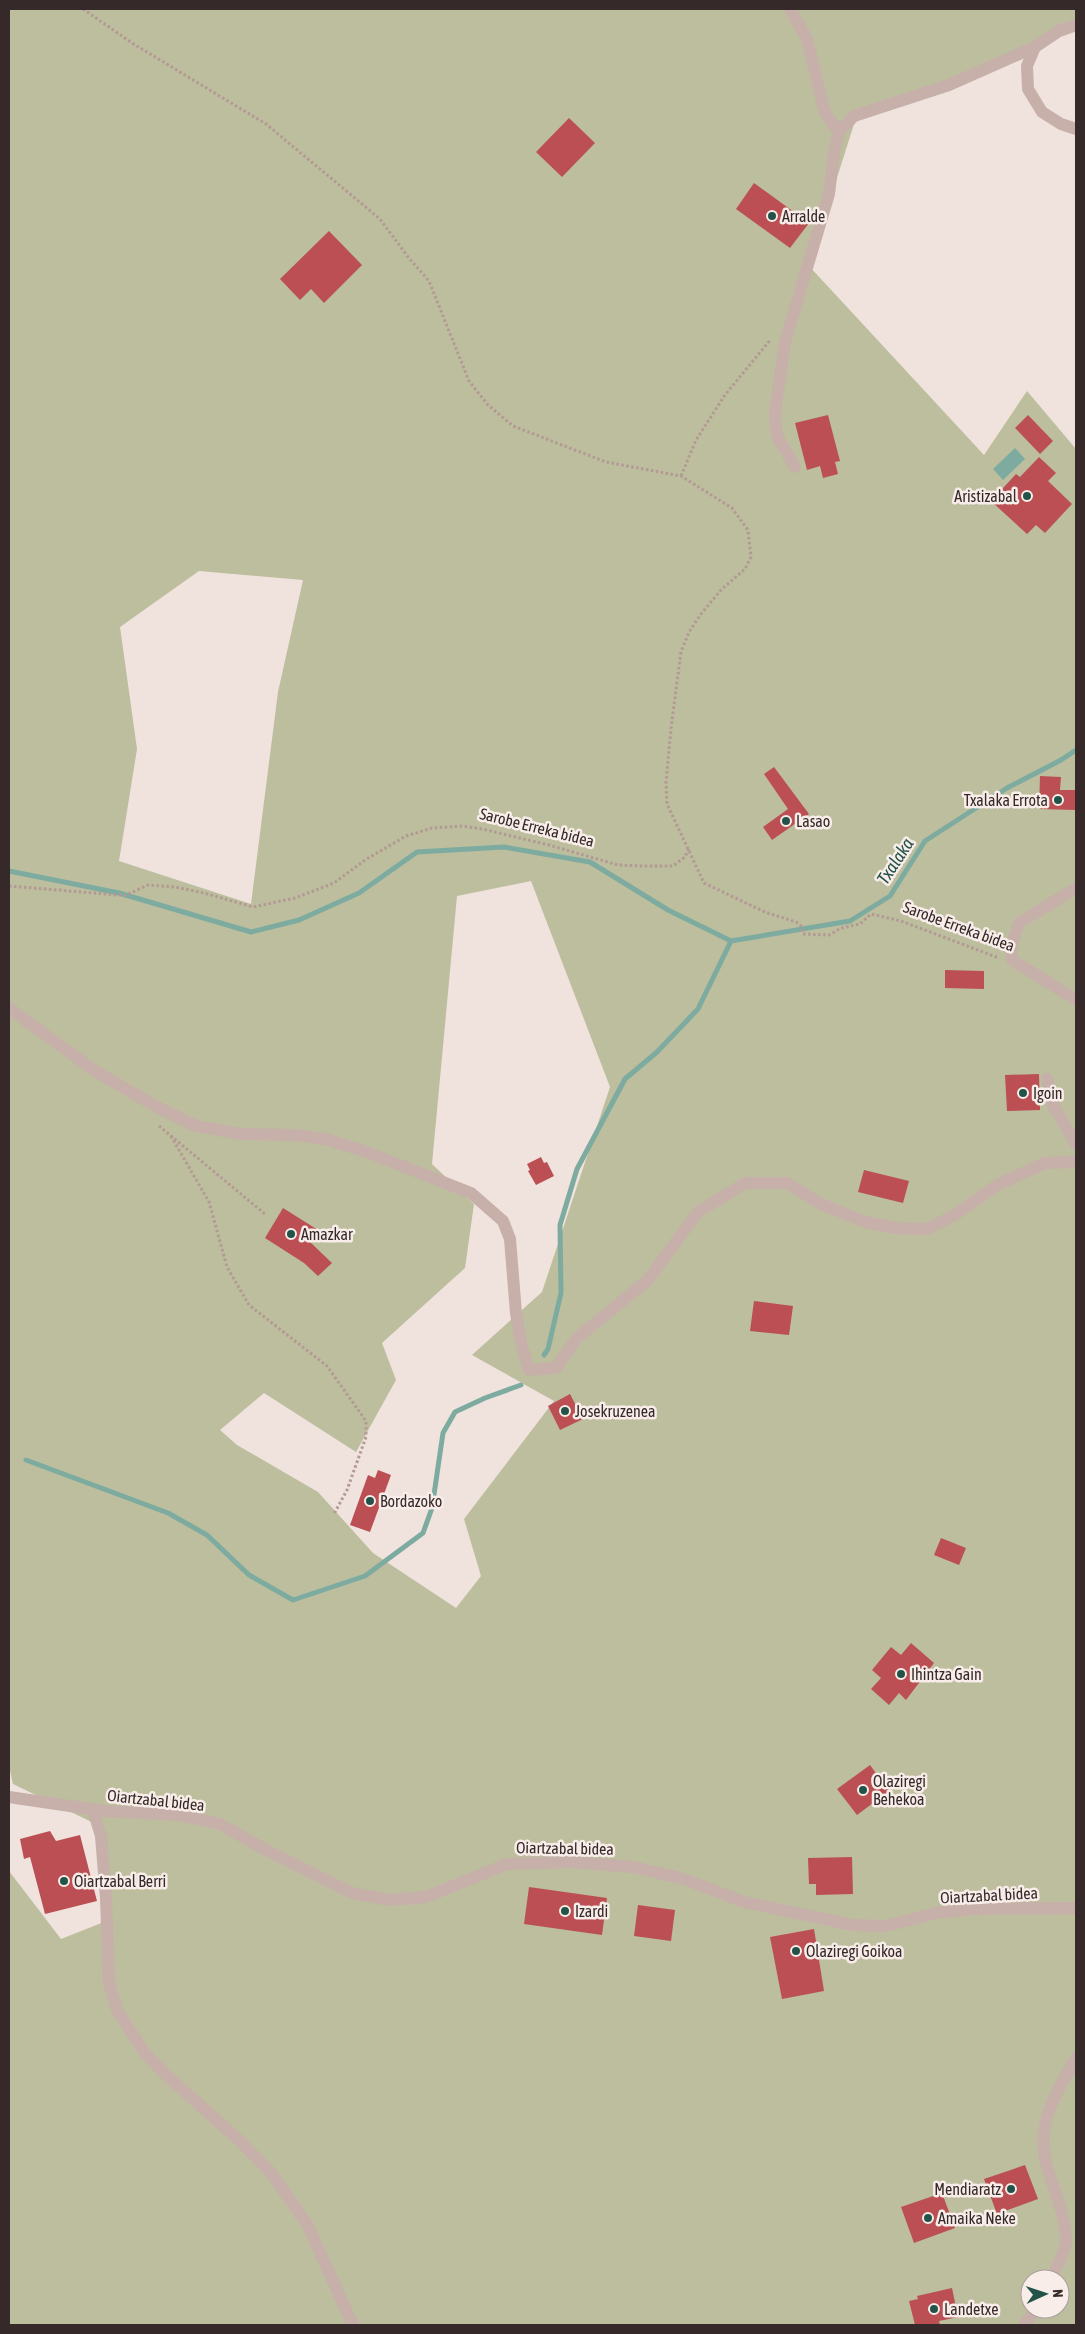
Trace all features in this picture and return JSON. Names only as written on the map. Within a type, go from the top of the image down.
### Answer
[{"type":"street","points":[[790,9],[807,40],[825,113],[839,132]]},
{"type":"street","points":[[795,467],[777,436],[775,413],[785,342],[829,194],[834,152],[839,132],[854,116],[949,84],[1035,47],[1059,31],[1076,25]]},
{"type":"street","points":[[1035,47],[1027,66],[1028,89],[1042,112],[1061,124],[1076,129]]},
{"type":"street","points":[[1076,888],[1018,923],[1011,947],[1012,960],[1076,1000]]},
{"type":"street","points":[[9,1008],[95,1071],[157,1107],[196,1126],[241,1134],[294,1135],[325,1140],[364,1151],[471,1193],[503,1221],[510,1239],[516,1313],[521,1343],[530,1370],[556,1368],[577,1338],[648,1280],[698,1212],[745,1184],[787,1183],[821,1204],[865,1222],[896,1228],[927,1228],[953,1216],[999,1184],[1045,1164],[1076,1162]]},
{"type":"street","points":[[9,1018],[34,1026]]},
{"type":"street","points":[[1047,1079],[1053,1105],[1076,1144]]},
{"type":"street","name":"Oiartzabal bidea","points":[[9,1797],[93,1810],[179,1816],[220,1824],[266,1850],[352,1893],[389,1900],[426,1897],[507,1864],[570,1862],[634,1866],[684,1879],[744,1902],[852,1925],[886,1926],[936,1913],[973,1909],[1076,1908]]},
{"type":"street","points":[[93,1810],[101,1836],[104,1862],[109,1983],[117,2010],[144,2052],[165,2074],[258,2158],[272,2174],[307,2224],[353,2325]]},
{"type":"street","points":[[1055,2269],[1066,2242],[1063,2214],[1052,2188],[1045,2157],[1044,2132],[1054,2097],[1076,2058]]},
{"type":"path","points":[[83,9],[132,43],[266,124],[380,219],[408,257],[429,281],[469,381],[488,405],[513,426],[606,462],[681,476],[732,508],[748,530],[751,557],[745,569],[721,590],[700,614],[681,652],[666,784],[667,804],[689,848]]},
{"type":"path","points":[[681,476],[696,440],[725,395],[775,333]]},
{"type":"path","name":"Sarobe Erreka bidea","points":[[9,886],[118,896],[126,895],[148,885],[175,887],[253,907],[309,894],[334,883],[365,860],[406,836],[432,828],[449,826],[463,826],[506,834],[591,858],[626,865],[673,866],[685,857],[689,848]]},
{"type":"path","name":"Sarobe Erreka bidea","points":[[689,848],[704,883],[765,912],[796,922],[801,926],[803,934],[829,935],[842,928],[860,924],[871,914],[901,921],[1020,966]]},
{"type":"path","points":[[157,1107],[155,1122],[265,1214]]},
{"type":"path","points":[[171,1136],[209,1202],[227,1267],[249,1305],[327,1366],[366,1422],[366,1437],[347,1490],[334,1514]]},
{"type":"green space","points":[[9,9],[1076,9],[1076,27],[855,121],[809,266],[984,455],[1027,391],[1076,449],[1076,2325],[9,2325],[9,1871],[61,1939],[109,1920],[104,1828],[13,1784],[9,1766]],"holes":[[[199,571],[303,580],[278,692],[251,904],[119,861],[137,749],[120,627]],[[531,881],[610,1087],[542,1292],[472,1355],[554,1401],[464,1519],[481,1576],[456,1608],[373,1553],[318,1492],[237,1445],[220,1430],[264,1393],[356,1452],[396,1380],[382,1343],[465,1268],[474,1204],[432,1164],[457,896]]]},
{"type":"water","points":[[1015,448],[1025,459],[1003,480],[993,469]]},
{"type":"building","points":[[569,118],[595,143],[562,177],[536,152]]},
{"type":"building","name":"Arralde","points":[[754,183],[809,223],[790,248],[736,209]]},
{"type":"building","points":[[329,231],[362,265],[324,303],[311,289],[300,300],[280,279]]},
{"type":"building","points":[[828,415],[840,461],[835,462],[838,474],[823,478],[820,466],[807,470],[795,423]]},
{"type":"building","points":[[1028,415],[1053,441],[1040,454],[1015,428]]},
{"type":"building","name":"Aristizabal","points":[[1039,457],[1056,473],[1048,481],[1072,504],[1045,533],[1036,525],[1027,534],[991,501],[1016,474],[1020,477]]},
{"type":"building","points":[[774,767],[809,814],[772,840],[763,827],[788,809],[764,774]]},
{"type":"building","name":"Txalaka Errota","points":[[1040,776],[1061,777],[1060,790],[1076,790],[1076,810],[1039,809]]},
{"type":"building","points":[[945,970],[984,971],[984,989],[945,988]]},
{"type":"building","name":"Igoin","points":[[1039,1074],[1040,1110],[1007,1111],[1005,1075]]},
{"type":"building","points":[[541,1157],[544,1163],[547,1162],[554,1176],[536,1185],[528,1171],[530,1170],[527,1164]]},
{"type":"building","points":[[864,1170],[909,1181],[903,1203],[858,1192]]},
{"type":"building","name":"Amazkar","points":[[283,1208],[318,1230],[310,1242],[332,1263],[318,1276],[304,1263],[265,1238]]},
{"type":"building","points":[[754,1301],[793,1306],[789,1335],[750,1331]]},
{"type":"building","name":"Josekruzenea","points":[[570,1394],[583,1419],[560,1430],[548,1406]]},
{"type":"building","name":"Bordazoko","points":[[378,1470],[391,1475],[370,1532],[350,1525],[368,1475],[375,1478]]},
{"type":"building","points":[[941,1538],[966,1548],[959,1565],[934,1555]]},
{"type":"building","name":"Ihintza Gain","points":[[911,1643],[934,1663],[906,1700],[899,1693],[889,1705],[871,1689],[881,1678],[872,1670],[891,1647],[901,1655]]},
{"type":"building","name":"Olaziregi Behekoa","points":[[870,1765],[889,1791],[857,1815],[837,1789]]},
{"type":"building","name":"Oiartzabal Berri","points":[[50,1831],[56,1841],[80,1835],[97,1901],[45,1914],[30,1857],[24,1859],[20,1839]]},
{"type":"building","name":"Olaziregi Goikoa","points":[[852,1857],[853,1894],[816,1895],[816,1884],[809,1884],[808,1858]]},
{"type":"building","name":"Izardi","points":[[529,1887],[607,1898],[602,1935],[524,1924]]},
{"type":"building","points":[[638,1905],[675,1910],[671,1941],[634,1936]]},
{"type":"building","name":"Olaziregi Goikoa","points":[[814,1929],[824,1991],[782,1999],[770,1937]]},
{"type":"building","name":"Mendiaratz","points":[[1025,2165],[1038,2199],[997,2214],[984,2179]]},
{"type":"building","name":"Amaika Neke","points":[[942,2193],[955,2228],[914,2243],[901,2207]]},
{"type":"building","name":"Landetxe","points":[[952,2288],[958,2317],[939,2321],[940,2325],[915,2325],[909,2301],[918,2299],[917,2296]]},
{"type":"waterway","name":"Txalaka","points":[[9,871],[119,893],[251,932],[299,920],[359,893],[417,852],[504,847],[590,862],[668,910],[731,941],[850,921],[890,896],[925,841],[1007,788],[1061,760],[1076,750]]},
{"type":"waterway","points":[[544,1355],[548,1349],[561,1293],[560,1225],[577,1169],[625,1079],[657,1052],[698,1009],[731,941]]},
{"type":"waterway","points":[[26,1460],[168,1513],[207,1535],[249,1575],[293,1600],[365,1576],[423,1533],[432,1508],[443,1433],[455,1412],[485,1398],[521,1385]]},
{"type":"place","name":"Arralde","points":[[772,216]]},
{"type":"place","name":"Aristizabal","points":[[1027,496]]},
{"type":"place","name":"Txalaka Errota","points":[[1058,800]]},
{"type":"place","name":"Lasao","points":[[786,821]]},
{"type":"place","name":"Igoin","points":[[1023,1093]]},
{"type":"place","name":"Amazkar","points":[[291,1234]]},
{"type":"place","name":"Josekruzenea","points":[[565,1411]]},
{"type":"place","name":"Bordazoko","points":[[370,1501]]},
{"type":"place","name":"Ihintza Gain","points":[[901,1674]]},
{"type":"place","name":"Olaziregi Behekoa","points":[[863,1790]]},
{"type":"place","name":"Oiartzabal Berri","points":[[64,1881]]},
{"type":"place","name":"Izardi","points":[[565,1911]]},
{"type":"place","name":"Olaziregi Goikoa","points":[[796,1951]]},
{"type":"place","name":"Mendiaratz","points":[[1011,2189]]},
{"type":"place","name":"Amaika Neke","points":[[928,2218]]},
{"type":"place","name":"Landetxe","points":[[934,2309]]}]
